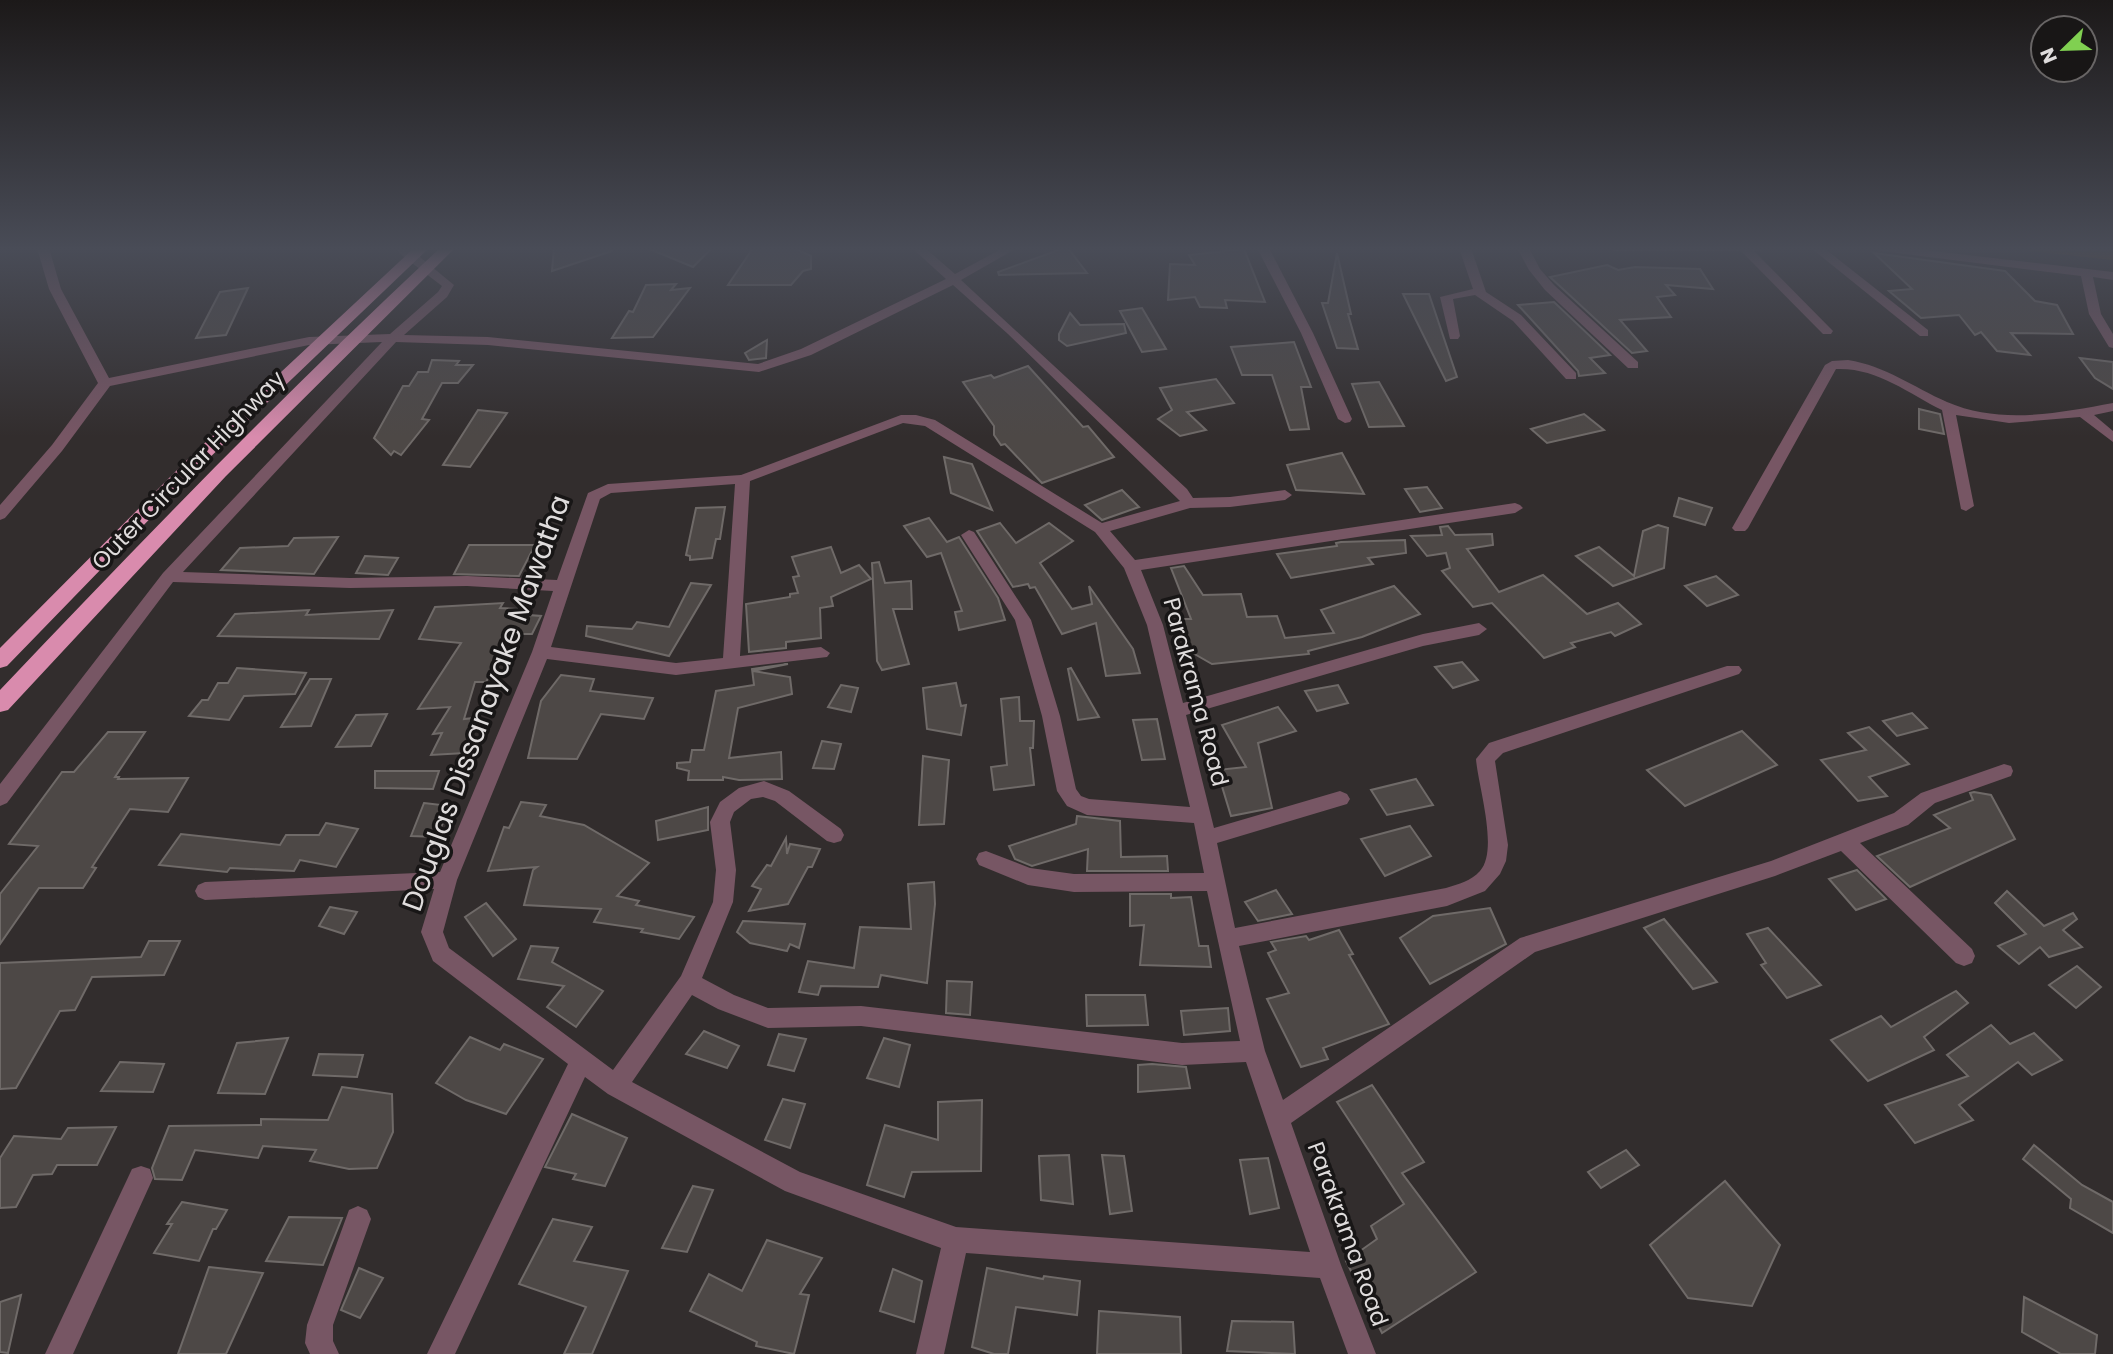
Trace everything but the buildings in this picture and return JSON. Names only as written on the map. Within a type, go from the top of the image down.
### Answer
[{"type":"highway","name":"Outer Circular Highway","points":[[0,661],[198,459],[355,311]]},
{"type":"highway","name":"Outer Circular Highway","points":[[0,704],[132,561],[331,358],[381,311]]},
{"type":"street","points":[[67,311],[105,383]]},
{"type":"street","points":[[0,797],[169,578],[393,338],[423,311]]},
{"type":"street","points":[[0,515],[57,448],[105,383],[309,341],[393,338],[488,341],[759,368],[806,352],[889,311]]},
{"type":"street","points":[[989,311],[1172,482],[1189,503]]},
{"type":"street","points":[[1296,311],[1345,419]]},
{"type":"street","points":[[1449,311],[1454,336]]},
{"type":"street","points":[[1507,311],[1517,318],[1571,376]]},
{"type":"street","points":[[1577,311],[1633,365]]},
{"type":"street","points":[[1807,311],[1827,331]]},
{"type":"street","points":[[1897,311],[1924,333]]},
{"type":"street","points":[[2094,311],[2113,344]]},
{"type":"street","points":[[1740,528],[1832,365],[1864,365],[1948,408],[1997,419],[2043,420],[2113,407]]},
{"type":"street","points":[[1948,408],[1966,506]]},
{"type":"street","points":[[2084,413],[2113,439]]},
{"type":"street","name":"Parakrama Road","points":[[743,479],[901,419],[916,419],[930,423],[1100,529],[1130,566],[1155,625],[1177,711],[1254,1052],[1328,1266],[1362,1354]]},
{"type":"street","points":[[731,661],[743,479]]},
{"type":"street","name":"Douglas Dissanayake Mawatha","points":[[743,479],[608,489],[593,496],[541,652],[447,880],[432,932],[441,954],[616,1086],[794,1182],[956,1240],[1328,1266]]},
{"type":"street","points":[[1100,529],[1189,503],[1230,502],[1285,495]]},
{"type":"street","points":[[1130,566],[1515,508]]},
{"type":"street","points":[[969,534],[1023,620],[1051,716],[1067,791],[1074,801],[1087,807],[1202,816]]},
{"type":"street","points":[[169,578],[350,583],[467,581],[562,586]]},
{"type":"street","points":[[1177,711],[1423,640],[1479,629]]},
{"type":"street","points":[[541,652],[677,669],[821,653]]},
{"type":"street","points":[[1227,939],[1447,897],[1480,884],[1493,868],[1499,844],[1485,759],[1496,748],[1733,670]]},
{"type":"street","points":[[1277,1118],[1528,944],[1775,868],[1901,820],[1927,798],[2004,771]]},
{"type":"street","points":[[616,1086],[689,982],[723,902],[726,870],[720,822],[726,807],[746,793],[764,789],[782,796],[834,835]]},
{"type":"street","points":[[1206,838],[1340,799]]},
{"type":"street","points":[[1843,840],[1964,957]]},
{"type":"street","points":[[986,859],[1028,876],[1074,883],[1215,882]]},
{"type":"street","points":[[205,891],[447,880]]},
{"type":"street","points":[[689,982],[726,1002],[768,1018],[861,1016],[1182,1054],[1254,1052]]},
{"type":"street","points":[[440,1354],[582,1061]]},
{"type":"street","points":[[60,1354],[141,1178]]},
{"type":"street","points":[[325,1354],[319,1343],[320,1325],[358,1219]]},
{"type":"street","points":[[930,1354],[956,1240]]}]
